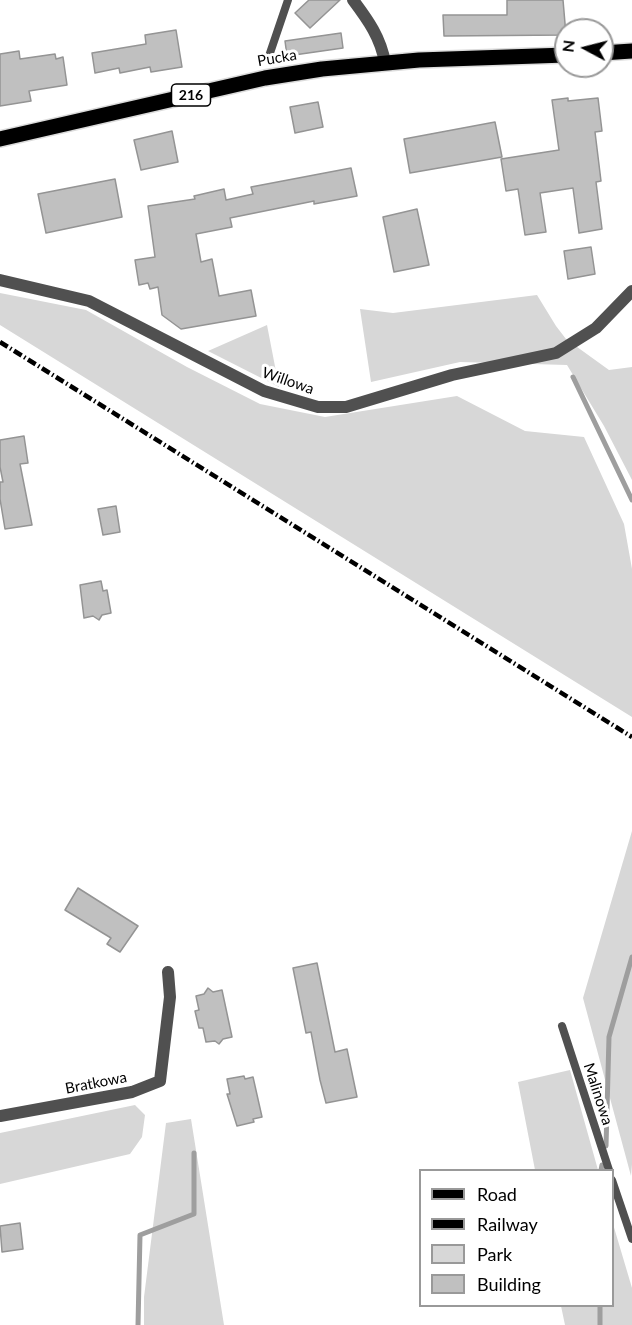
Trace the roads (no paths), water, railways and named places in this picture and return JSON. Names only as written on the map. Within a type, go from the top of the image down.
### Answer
[{"type":"main road","points":[[614,52],[632,51]]},
{"type":"main road","name":"Pucka","points":[[0,139],[265,78],[322,69],[419,60],[554,55]]},
{"type":"street","points":[[353,0],[369,21],[383,51],[385,63]]},
{"type":"street","name":"Willowa","points":[[0,280],[89,301],[264,391],[318,407],[346,407],[452,375],[556,353],[596,328],[632,291]]},
{"type":"street","name":"Bratkowa","points":[[0,1116],[132,1092],[160,1081],[170,997],[168,972]]},
{"type":"lane","points":[[269,56],[288,0]]},
{"type":"lane","name":"Malinowa","points":[[562,1026],[609,1169]]},
{"type":"lane","points":[[614,1186],[632,1239]]},
{"type":"waterway","points":[[573,377],[632,500]]},
{"type":"waterway","points":[[606,1146],[609,1037],[632,957]]},
{"type":"waterway","points":[[138,1325],[140,1235],[194,1214],[194,1153]]},
{"type":"waterway","points":[[601,1169],[602,1165]]},
{"type":"waterway","points":[[600,1307],[600,1325]]},
{"type":"railway","points":[[0,342],[632,737]]}]
